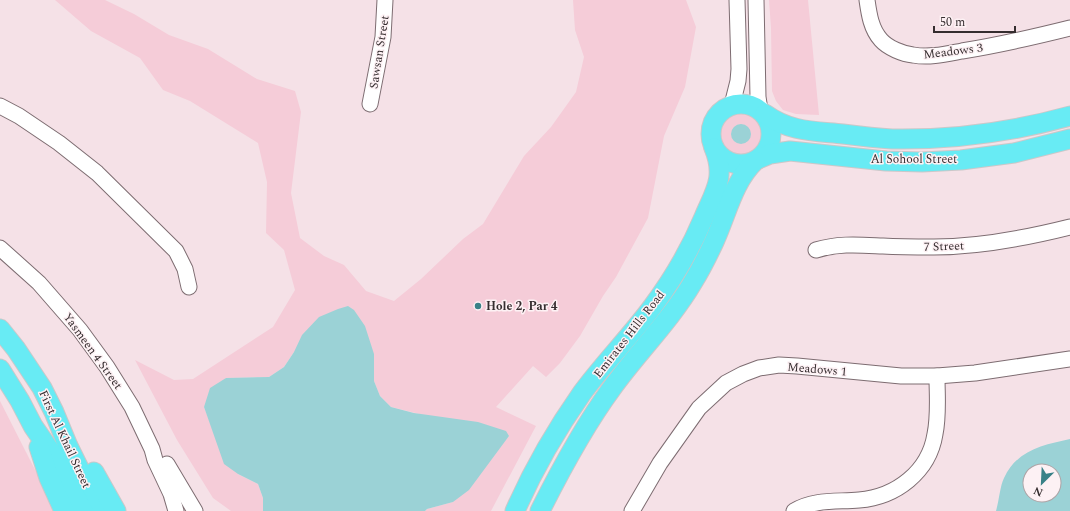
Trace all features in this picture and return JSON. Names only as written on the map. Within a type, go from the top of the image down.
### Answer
[{"type":"main road","points":[[739,104],[754,106],[762,112],[769,122],[772,138],[765,154],[748,164],[732,163],[719,155],[711,140],[711,131],[717,115],[732,105],[739,104]]},
{"type":"main road","name":"Al Sohool Street","points":[[762,112],[781,124],[799,130],[891,139],[972,135],[1012,130],[1070,116]]},
{"type":"main road","name":"Al Sohool Street","points":[[757,160],[770,154],[790,151],[886,161],[922,162],[961,160],[1014,152],[1070,139]]},
{"type":"main road","name":"Emirates Hills Road","points":[[515,511],[537,465],[562,424],[596,375],[653,306],[676,271],[693,241],[719,180],[720,169],[714,148]]},
{"type":"main road","name":"Emirates Hills Road","points":[[540,511],[555,480],[577,442],[611,389],[670,317],[693,282],[714,242],[740,181],[757,160]]},
{"type":"main road","name":"First Al Khail Street","points":[[0,329],[16,349],[42,388],[68,446],[100,511]]},
{"type":"main road","name":"First Al Khail Street","points":[[0,370],[20,401],[33,426],[53,455],[82,511]]},
{"type":"main road","points":[[54,412],[76,441],[116,511]]},
{"type":"main road","points":[[33,426],[49,478],[64,511]]},
{"type":"street","name":"Sawsan Street","points":[[370,104],[383,37],[385,0]]},
{"type":"street","points":[[732,105],[738,81],[739,69],[737,0]]},
{"type":"street","points":[[756,0],[758,97],[762,112]]},
{"type":"street","name":"Meadows 3","points":[[867,0],[873,28],[881,40],[896,50],[912,55],[930,56],[991,46],[1070,28]]},
{"type":"street","points":[[0,106],[19,116],[59,143],[97,173],[176,251],[185,269],[189,287]]},
{"type":"street","name":"7 Street","points":[[816,250],[846,244],[910,247],[964,246],[1017,239],[1070,227]]},
{"type":"street","name":"Yasmeen 4 Street","points":[[0,248],[40,283],[80,330],[112,374],[132,407],[152,449]]},
{"type":"street","name":"Meadows 1","points":[[632,511],[660,463],[699,408],[726,383],[742,374],[759,368],[779,365],[901,376],[937,376],[975,373],[1070,359]]},
{"type":"street","points":[[794,511],[819,502],[874,498],[896,490],[914,476],[924,463],[931,449],[935,434],[937,376]]},
{"type":"street","points":[[152,449],[155,460],[171,494],[176,511]]},
{"type":"street","points":[[152,449],[166,462],[195,511]]},
{"type":"shaded area","points":[[55,0],[105,0],[134,14],[169,35],[208,49],[257,79],[295,91],[301,112],[291,193],[300,238],[324,256],[344,265],[366,291],[394,301],[421,279],[463,239],[483,224],[524,156],[551,127],[576,92],[584,57],[575,30],[573,0],[686,0],[696,27],[685,87],[664,136],[648,218],[616,277],[603,296],[580,336],[560,363],[546,377],[533,366],[496,407],[536,426],[491,511],[425,511],[427,509],[453,502],[509,436],[391,407],[380,396],[374,381],[374,354],[294,352],[284,367],[269,377],[226,378],[204,407],[214,433],[238,474],[258,484],[263,498],[263,511],[231,511],[213,498],[177,440],[135,360],[174,380],[193,379],[273,327],[295,290],[284,250],[266,233],[267,182],[258,143],[190,101],[163,90],[140,58],[91,31]]},
{"type":"shaded area","points":[[769,0],[808,0],[819,115],[796,114],[783,110],[776,101],[772,91]]},
{"type":"shaded area","points":[[736,109],[746,109],[758,116],[765,128],[765,138],[758,150],[746,157],[736,157],[728,153],[721,146],[717,138],[717,128],[721,120],[728,113]]},
{"type":"shaded area","points":[[0,401],[56,511],[0,511]]},
{"type":"water","points":[[741,124],[748,127],[751,134],[748,141],[741,144],[734,141],[731,134],[734,127]]},
{"type":"water","points":[[348,306],[354,310],[365,326],[374,354],[374,381],[380,396],[391,407],[414,413],[478,422],[506,431],[509,436],[469,490],[453,502],[427,509],[425,511],[263,511],[263,498],[258,484],[238,474],[224,464],[204,407],[210,388],[226,378],[269,377],[284,367],[294,352],[302,335],[319,317]]},
{"type":"water","points":[[1070,439],[1070,511],[996,511],[1003,481],[1009,469],[1023,455],[1041,447]]},
{"type":"place","name":"Hole 2, Par 4","points":[[478,306]]}]
